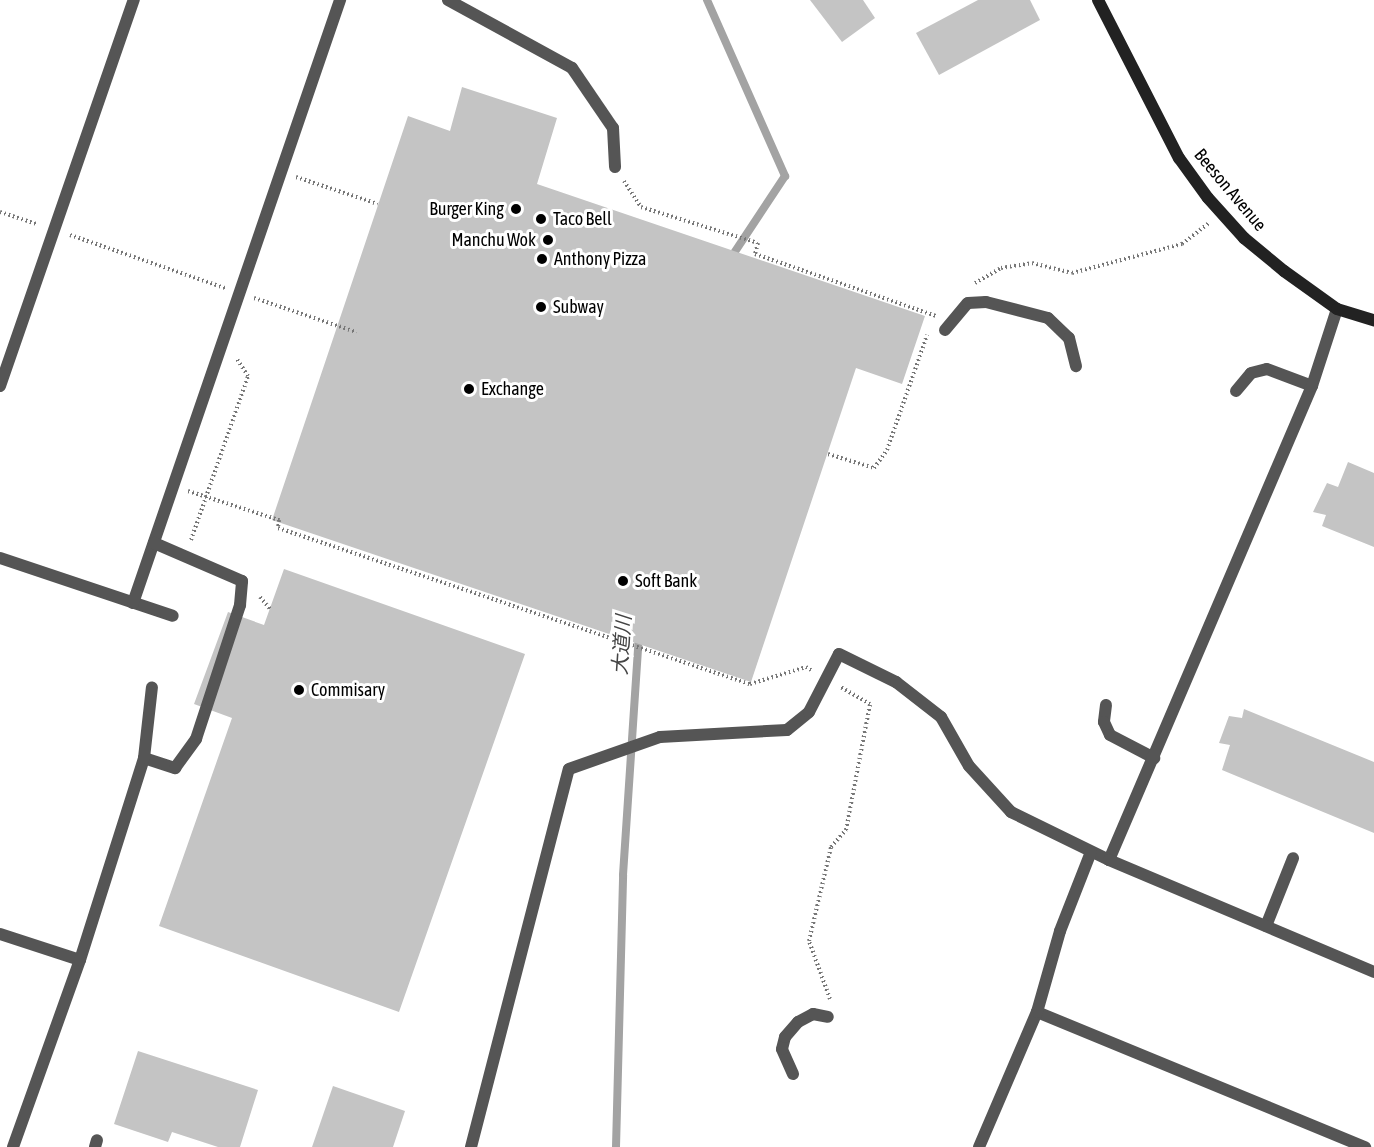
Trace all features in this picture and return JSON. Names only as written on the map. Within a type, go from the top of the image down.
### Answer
[{"type":"street","name":"Beeson Avenue","points":[[1098,0],[1179,158],[1208,198],[1244,238],[1337,309]]},
{"type":"street","points":[[1337,309],[1374,320]]},
{"type":"lane","points":[[0,386],[134,0]]},
{"type":"lane","points":[[133,603],[340,0]]},
{"type":"lane","points":[[448,0],[572,68],[613,128],[615,167]]},
{"type":"lane","points":[[948,326],[968,303],[986,302],[1048,318],[1069,338],[1076,366]]},
{"type":"lane","points":[[1109,860],[1312,386],[1337,309]]},
{"type":"lane","points":[[1236,391],[1251,373],[1267,369],[1312,386]]},
{"type":"lane","points":[[144,758],[175,768],[196,739],[240,605],[242,581],[154,543]]},
{"type":"lane","points":[[0,558],[173,616]]},
{"type":"lane","points":[[471,1147],[569,769],[660,737],[787,730],[808,712],[839,654],[896,682],[941,717],[969,766],[1011,812],[1109,860],[1374,972]]},
{"type":"lane","points":[[12,1147],[80,960],[144,758],[152,687]]},
{"type":"lane","points":[[1106,705],[1104,722],[1110,735],[1154,758]]},
{"type":"lane","points":[[979,1147],[1037,1012],[1060,931],[1091,852]]},
{"type":"lane","points":[[1266,926],[1293,858]]},
{"type":"lane","points":[[0,934],[80,960]]},
{"type":"lane","points":[[1037,1012],[1365,1147]]},
{"type":"lane","points":[[793,1074],[782,1049],[785,1036],[798,1022],[813,1014],[831,1014]]},
{"type":"path","points":[[615,167],[641,207],[758,243],[755,254],[948,326]]},
{"type":"path","points":[[281,172],[378,204]]},
{"type":"path","points":[[0,212],[356,332]]},
{"type":"path","points":[[250,307],[252,297]]},
{"type":"path","points":[[201,547],[190,543],[248,376],[236,358],[239,348]]},
{"type":"path","points":[[173,486],[279,520],[278,528],[750,684],[806,667],[870,704],[846,830],[831,847],[809,940],[831,1014]]},
{"type":"path","points":[[258,586],[258,596],[270,609]]},
{"type":"building","points":[[810,0],[863,0],[875,18],[842,42]]},
{"type":"building","points":[[978,0],[1030,0],[1040,20],[939,75],[916,33]]},
{"type":"building","points":[[462,87],[557,118],[537,184],[925,316],[902,384],[856,368],[751,682],[272,520],[408,116],[450,131]]},
{"type":"building","points":[[1348,462],[1374,473],[1374,547],[1322,526],[1326,515],[1313,512],[1327,483],[1338,487]]},
{"type":"building","points":[[284,569],[525,654],[399,1012],[159,926],[232,718],[194,704],[228,612],[264,625]]},
{"type":"building","points":[[1244,709],[1374,762],[1374,833],[1222,770],[1230,745],[1219,743],[1229,716],[1242,718]]},
{"type":"building","points":[[138,1051],[258,1090],[240,1147],[218,1147],[172,1132],[168,1142],[114,1124]]},
{"type":"building","points":[[333,1086],[405,1111],[393,1147],[312,1147]]},
{"type":"waterway","points":[[707,0],[785,176],[730,259]]},
{"type":"waterway","name":"大道川","points":[[616,1147],[623,875],[639,636]]},
{"type":"place","name":"Burger King","points":[[516,209]]},
{"type":"place","name":"Taco Bell","points":[[541,219]]},
{"type":"place","name":"Manchu Wok","points":[[548,240]]},
{"type":"place","name":"Anthony Pizza","points":[[542,259]]},
{"type":"place","name":"Subway","points":[[541,307]]},
{"type":"place","name":"Exchange","points":[[469,389]]},
{"type":"place","name":"Soft Bank","points":[[623,581]]},
{"type":"place","name":"Commisary","points":[[299,690]]}]
